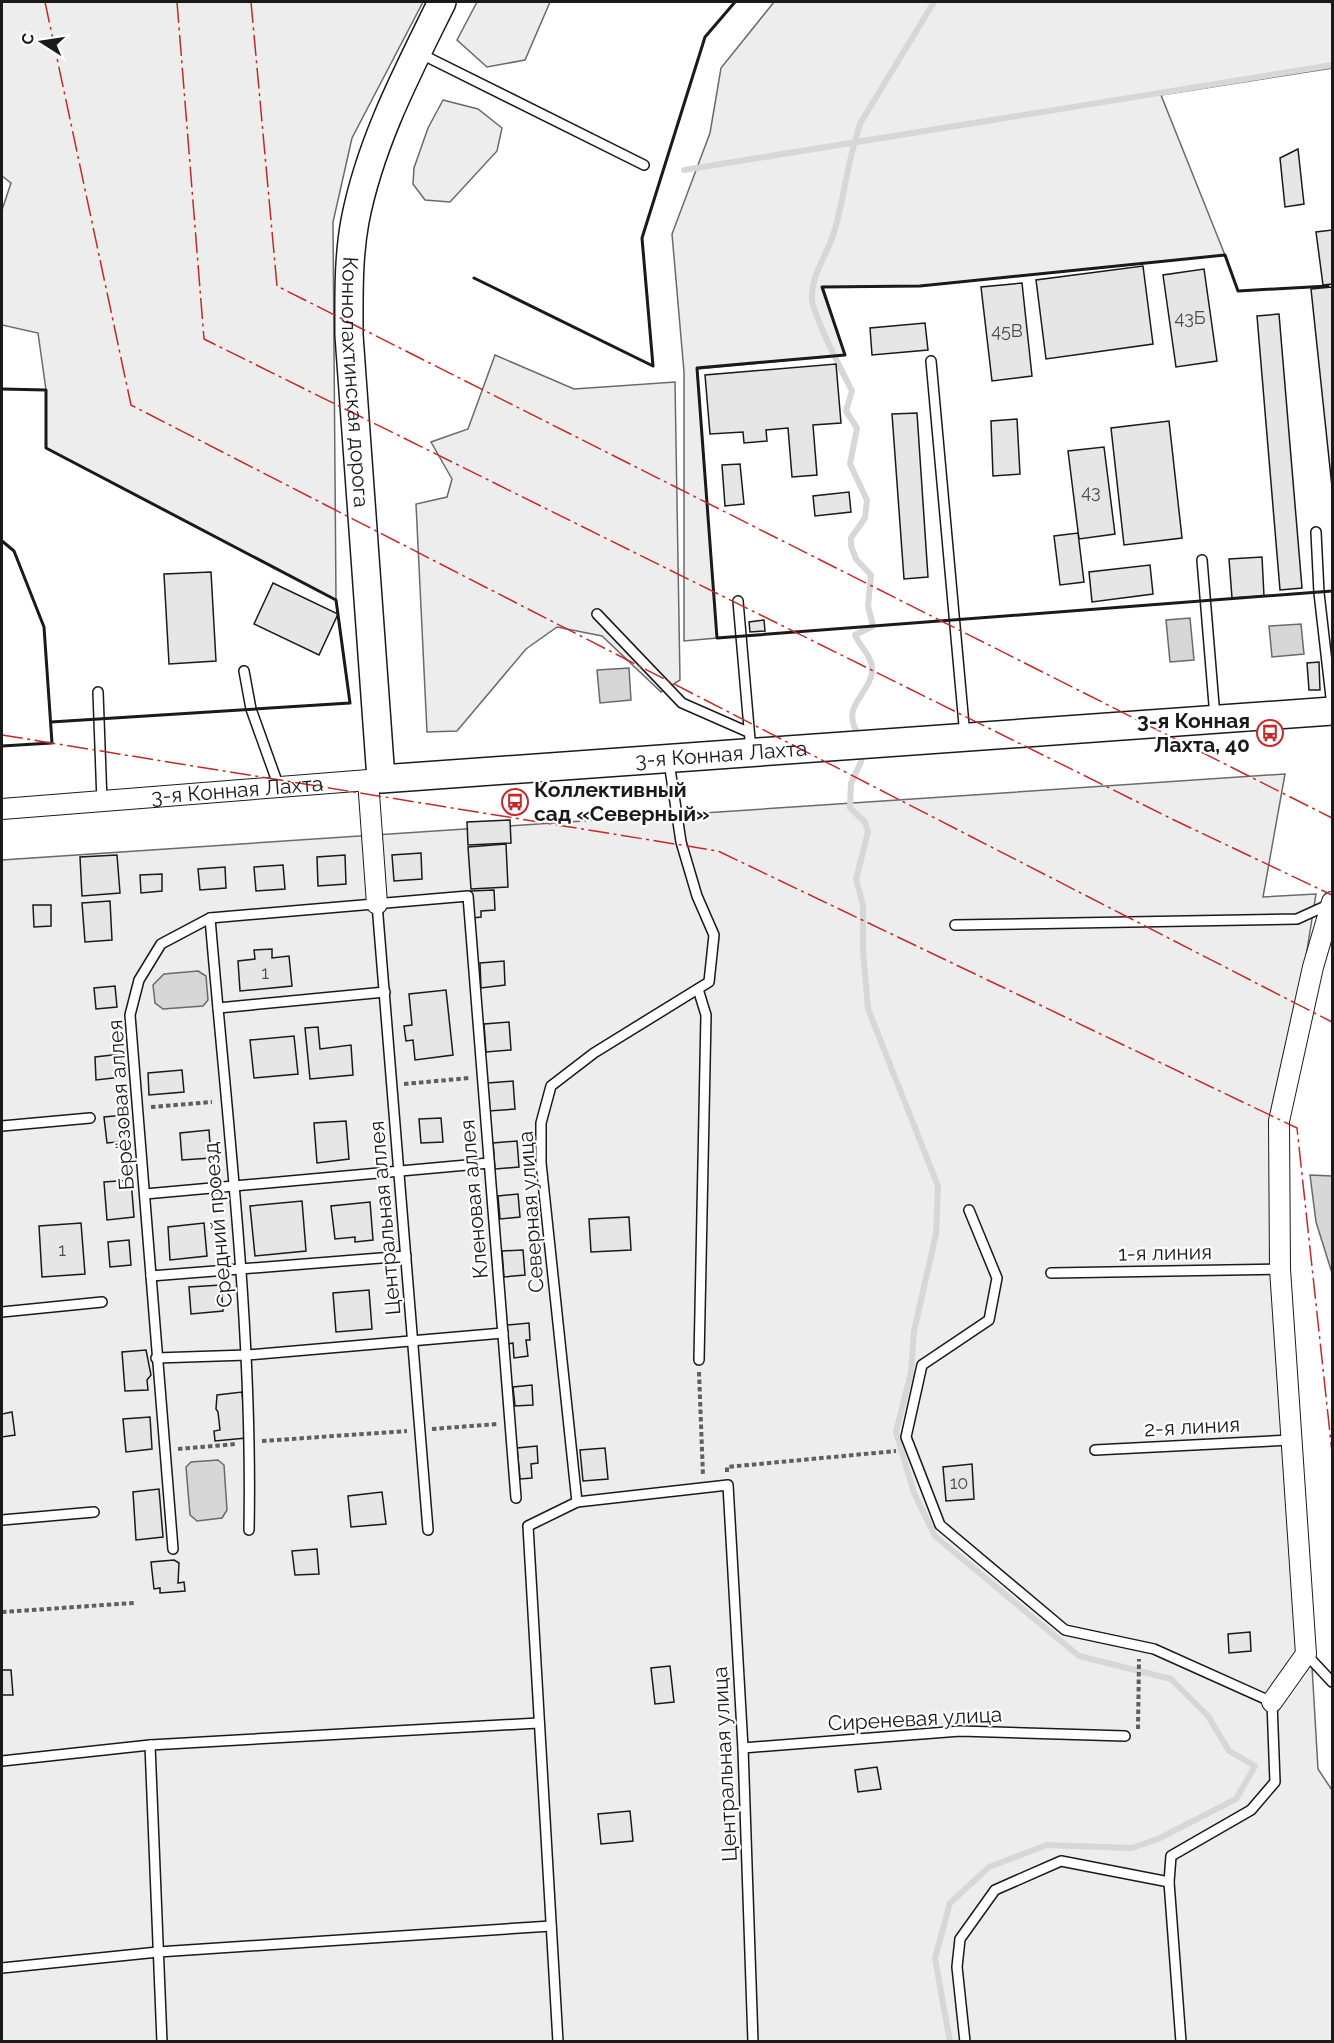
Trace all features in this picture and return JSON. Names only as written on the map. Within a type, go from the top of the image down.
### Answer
[{"type":"main road","name":"Коннолахтинская дорога","points":[[374,780],[350,347],[349,279],[355,223],[367,169],[387,116],[442,2]]},
{"type":"main road","name":"3-я Конная Лахта","points":[[374,780],[669,759],[749,743],[837,747],[1332,711]]},
{"type":"street","name":"3-я Конная Лахта","points":[[2,809],[374,780]]},
{"type":"street","points":[[374,780],[377,904]]},
{"type":"street","points":[[1272,1702],[1306,1654],[1280,1269],[1279,1121],[1312,967],[1332,903]]},
{"type":"lane","points":[[417,52],[644,165]]},
{"type":"lane","points":[[931,361],[965,738]]},
{"type":"lane","points":[[1316,532],[1319,593],[1332,706]]},
{"type":"lane","points":[[1202,560],[1215,719]]},
{"type":"lane","points":[[738,601],[749,743]]},
{"type":"lane","points":[[597,615],[682,703],[749,743]]},
{"type":"lane","points":[[244,671],[251,709],[279,787]]},
{"type":"lane","points":[[98,693],[102,802]]},
{"type":"lane","points":[[669,759],[681,842],[697,896],[714,935],[709,982],[698,989],[706,1016],[699,1360]]},
{"type":"lane","name":"Берёзовая аллея","points":[[173,1549],[130,1015],[139,980],[161,944],[210,918],[468,896]]},
{"type":"lane","name":"Кленовая аллея","points":[[468,896],[516,1498]]},
{"type":"lane","points":[[955,925],[1297,919],[1332,903]]},
{"type":"lane","name":"Центральная аллея","points":[[377,904],[428,1530]]},
{"type":"lane","name":"Средний проезд","points":[[210,918],[248,1355],[249,1530]]},
{"type":"lane","name":"Северная улица","points":[[577,1502],[542,1163],[541,1123],[551,1086],[594,1053],[698,989]]},
{"type":"lane","points":[[218,1008],[385,992]]},
{"type":"lane","points":[[2,1126],[90,1118]]},
{"type":"lane","points":[[145,1194],[489,1163]]},
{"type":"lane","points":[[969,1210],[997,1278],[989,1320],[922,1365],[906,1437],[940,1525],[1065,1630],[1154,1649],[1272,1702],[1275,1782],[1251,1810],[1171,1856],[1169,1882],[1181,2042]]},
{"type":"lane","points":[[151,1276],[406,1256]]},
{"type":"lane","name":"1-я линия","points":[[1051,1273],[1280,1269]]},
{"type":"lane","points":[[2,1312],[102,1302]]},
{"type":"lane","points":[[156,1358],[248,1355],[503,1334]]},
{"type":"lane","name":"2-я линия","points":[[1095,1450],[1291,1440]]},
{"type":"lane","points":[[558,2042],[528,1526],[577,1502],[728,1485]]},
{"type":"lane","name":"Центральная улица","points":[[728,1485],[743,1748],[753,2042]]},
{"type":"lane","points":[[2,1520],[94,1512]]},
{"type":"lane","points":[[1306,1654],[1332,1682]]},
{"type":"lane","points":[[2,1761],[150,1745],[538,1723]]},
{"type":"lane","name":"Сиреневая улица","points":[[743,1748],[960,1731],[1125,1736]]},
{"type":"lane","points":[[150,1745],[162,2042]]},
{"type":"lane","points":[[965,2042],[957,1967],[960,1939],[995,1890],[1061,1861],[1169,1882]]},
{"type":"lane","points":[[2,1968],[158,1952],[551,1926]]},
{"type":"path","points":[[392,1085],[482,1077]]},
{"type":"path","points":[[138,1109],[226,1101]]},
{"type":"path","points":[[699,1360],[704,1488]]},
{"type":"path","points":[[165,1450],[510,1422]]},
{"type":"path","points":[[728,1485],[727,1467],[887,1452]]},
{"type":"path","points":[[2,1612],[134,1603]]},
{"type":"path","points":[[1125,1736],[1132,1736],[1137,1731],[1140,1722],[1139,1656]]},
{"type":"shaded area","points":[[2,2],[423,2],[352,138],[333,222],[336,600],[46,448],[46,390],[38,333],[2,325],[2,210],[11,183],[2,176]]},
{"type":"shaded area","points":[[477,2],[550,2],[525,60],[487,67],[457,40]]},
{"type":"shaded area","points":[[774,2],[1330,2],[1332,4],[1332,68],[1161,95],[1225,255],[920,286],[823,287],[845,355],[697,369],[717,638],[684,641],[684,372],[672,234],[710,133],[721,68]]},
{"type":"shaded area","points":[[443,100],[478,109],[502,128],[497,151],[450,202],[425,200],[413,184],[414,168],[428,128]]},
{"type":"shaded area","points":[[495,355],[574,389],[675,382],[680,680],[661,692],[602,636],[557,627],[526,649],[457,731],[427,732],[416,504],[447,497],[452,479],[431,442],[468,429]]},
{"type":"shaded area","points":[[1190,618],[1194,660],[1170,662],[1166,620]]},
{"type":"shaded area","points":[[1301,624],[1304,654],[1272,657],[1269,626]]},
{"type":"shaded area","points":[[629,668],[631,700],[600,703],[597,670]]},
{"type":"shaded area","points":[[1285,774],[1263,897],[1316,894],[1280,1118],[1318,1769],[1332,1790],[1332,2041],[2,2042],[2,860]]},
{"type":"shaded area","points":[[198,971],[206,976],[208,1000],[203,1006],[163,1009],[155,1003],[153,985],[164,974]]},
{"type":"shaded area","points":[[1310,1175],[1332,1176],[1332,1273],[1316,1222]]},
{"type":"shaded area","points":[[218,1460],[224,1465],[227,1510],[222,1518],[197,1521],[190,1515],[186,1467],[191,1462]]},
{"type":"building","points":[[1298,149],[1304,204],[1285,207],[1280,158]]},
{"type":"building","points":[[1332,230],[1332,284],[1323,285],[1316,232]]},
{"type":"building","points":[[1143,266],[1153,344],[1046,359],[1036,280]]},
{"type":"building","points":[[1204,269],[1217,361],[1176,367],[1163,275]]},
{"type":"building","points":[[1022,283],[1032,376],[992,381],[981,287]]},
{"type":"building","points":[[1332,287],[1332,487],[1311,289]]},
{"type":"building","points":[[1279,314],[1302,588],[1280,590],[1257,316]]},
{"type":"building","points":[[925,323],[928,350],[872,355],[870,328]]},
{"type":"building","points":[[836,364],[841,423],[813,425],[817,475],[792,477],[788,428],[766,430],[767,441],[744,443],[743,432],[710,434],[705,375]]},
{"type":"building","points":[[917,413],[928,577],[904,579],[892,414]]},
{"type":"building","points":[[1017,419],[1020,474],[993,476],[991,421]]},
{"type":"building","points":[[1169,421],[1182,538],[1124,545],[1111,428]]},
{"type":"building","points":[[1104,447],[1115,534],[1079,539],[1068,451]]},
{"type":"building","points":[[740,464],[744,504],[725,506],[722,465]]},
{"type":"building","points":[[849,492],[851,512],[815,516],[813,496]]},
{"type":"building","points":[[1078,533],[1084,582],[1060,585],[1054,536]]},
{"type":"building","points":[[1262,557],[1264,596],[1232,598],[1229,559]]},
{"type":"building","points":[[1150,565],[1153,594],[1092,602],[1089,572]]},
{"type":"building","points":[[211,572],[216,661],[169,664],[164,574]]},
{"type":"building","points":[[273,583],[338,614],[319,655],[254,624]]},
{"type":"building","points":[[764,620],[765,631],[750,632],[749,622]]},
{"type":"building","points":[[1319,662],[1320,690],[1309,690],[1307,663]]},
{"type":"building","points":[[510,820],[511,843],[468,845],[467,822]]},
{"type":"building","points":[[506,844],[508,887],[471,889],[468,847]]},
{"type":"building","points":[[421,853],[422,879],[394,881],[392,855]]},
{"type":"building","points":[[117,855],[120,893],[82,896],[80,857]]},
{"type":"building","points":[[345,855],[346,884],[318,886],[317,857]]},
{"type":"building","points":[[283,865],[285,889],[256,891],[254,867]]},
{"type":"building","points":[[225,867],[226,888],[200,890],[198,869]]},
{"type":"building","points":[[162,874],[162,891],[141,893],[140,875]]},
{"type":"building","points":[[494,890],[495,910],[481,911],[481,917],[473,918],[471,891]]},
{"type":"building","points":[[110,901],[112,940],[85,942],[82,903]]},
{"type":"building","points":[[33,905],[51,905],[51,926],[34,927]]},
{"type":"building","points":[[272,949],[272,958],[289,956],[292,986],[240,991],[238,961],[255,959],[254,950]]},
{"type":"building","points":[[504,961],[505,985],[481,988],[480,963]]},
{"type":"building","points":[[115,986],[117,1007],[96,1009],[94,988]]},
{"type":"building","points":[[446,990],[453,1055],[415,1060],[413,1040],[406,1041],[404,1026],[412,1025],[409,994]]},
{"type":"building","points":[[509,1022],[511,1050],[486,1052],[484,1024]]},
{"type":"building","points":[[318,1027],[320,1049],[351,1045],[353,1075],[310,1079],[305,1028]]},
{"type":"building","points":[[294,1036],[298,1074],[254,1078],[250,1040]]},
{"type":"building","points":[[121,1054],[122,1077],[96,1080],[95,1057]]},
{"type":"building","points":[[182,1070],[184,1092],[149,1095],[148,1073]]},
{"type":"building","points":[[513,1081],[515,1109],[489,1111],[488,1083]]},
{"type":"building","points":[[124,1115],[127,1141],[107,1143],[104,1117]]},
{"type":"building","points":[[441,1118],[443,1142],[421,1143],[419,1119]]},
{"type":"building","points":[[346,1121],[349,1159],[317,1163],[314,1123]]},
{"type":"building","points":[[209,1130],[211,1158],[182,1160],[180,1133]]},
{"type":"building","points":[[517,1141],[519,1167],[495,1169],[493,1143]]},
{"type":"building","points":[[131,1180],[134,1217],[107,1220],[104,1182]]},
{"type":"building","points":[[518,1194],[520,1217],[500,1219],[498,1196]]},
{"type":"building","points":[[302,1201],[306,1251],[255,1256],[250,1206]]},
{"type":"building","points":[[370,1202],[373,1240],[355,1242],[355,1237],[335,1239],[331,1206]]},
{"type":"building","points":[[629,1217],[631,1250],[591,1252],[589,1219]]},
{"type":"building","points":[[81,1223],[85,1274],[42,1277],[39,1226]]},
{"type":"building","points":[[204,1223],[207,1256],[170,1260],[168,1227]]},
{"type":"building","points":[[129,1240],[131,1265],[110,1267],[108,1242]]},
{"type":"building","points":[[523,1250],[525,1275],[504,1277],[502,1251]]},
{"type":"building","points":[[221,1285],[223,1311],[191,1314],[189,1287]]},
{"type":"building","points":[[369,1290],[372,1329],[336,1332],[333,1293]]},
{"type":"building","points":[[529,1323],[530,1340],[526,1340],[528,1356],[514,1358],[513,1343],[508,1344],[507,1325]]},
{"type":"building","points":[[146,1350],[151,1375],[147,1380],[148,1390],[125,1391],[122,1352]]},
{"type":"building","points":[[532,1385],[533,1405],[515,1406],[513,1387]]},
{"type":"building","points":[[242,1392],[246,1438],[215,1441],[214,1431],[220,1430],[216,1409],[217,1395]]},
{"type":"building","points":[[12,1412],[15,1435],[2,1437],[2,1414]]},
{"type":"building","points":[[150,1417],[152,1449],[126,1452],[123,1419]]},
{"type":"building","points":[[537,1446],[538,1463],[531,1464],[532,1478],[520,1479],[517,1448]]},
{"type":"building","points":[[605,1448],[608,1479],[583,1481],[580,1450]]},
{"type":"building","points":[[972,1464],[974,1499],[946,1501],[943,1467]]},
{"type":"building","points":[[159,1489],[163,1537],[136,1540],[133,1492]]},
{"type":"building","points":[[382,1492],[386,1524],[351,1527],[348,1496]]},
{"type":"building","points":[[317,1549],[319,1574],[295,1575],[292,1551]]},
{"type":"building","points":[[174,1560],[179,1563],[178,1583],[184,1582],[185,1591],[160,1593],[160,1588],[154,1589],[151,1562]]},
{"type":"building","points":[[1250,1632],[1251,1651],[1229,1653],[1228,1634]]},
{"type":"building","points":[[670,1666],[674,1702],[655,1704],[651,1668]]},
{"type":"building","points":[[2,1670],[11,1670],[13,1695],[2,1695]]},
{"type":"building","points":[[877,1767],[881,1789],[858,1792],[855,1770]]},
{"type":"building","points":[[630,1811],[633,1841],[601,1844],[598,1814]]},
{"type":"waterway","points":[[860,736],[854,726],[853,709],[870,680],[872,667],[869,657],[855,635],[873,626],[868,606],[871,575],[856,559],[851,546],[851,538],[865,518],[867,500],[850,464],[857,428],[846,411],[852,391],[817,318],[812,290],[835,229],[861,122],[934,2]]},
{"type":"waterway","points":[[684,170],[1332,65]]},
{"type":"waterway","points":[[861,752],[861,762],[851,783],[850,808],[865,822],[868,832],[856,879],[863,905],[863,951],[868,1009],[938,1186],[936,1234],[914,1331],[911,1372],[896,1432],[914,1493],[935,1536],[1079,1656],[1171,1679],[1208,1716],[1229,1751],[1255,1766],[1236,1799],[1158,1839],[1132,1848],[1047,1845],[989,1867],[950,1903],[935,1958],[950,2042]]},
{"type":"wall","points":[[474,278],[653,366],[642,238],[705,37],[735,2]]},
{"type":"wall","points":[[1328,286],[1238,291],[1225,255],[920,286],[822,287],[845,355],[697,368],[717,638],[1332,591]]},
{"type":"wall","points":[[2,389],[46,390],[46,448],[336,600],[350,703],[51,722]]},
{"type":"wall","points":[[2,541],[14,551],[44,627],[52,743],[2,746]]},
{"type":"power","points":[[45,2],[131,405],[1332,1022]]},
{"type":"power","points":[[177,2],[204,339],[1174,820],[1332,895]]},
{"type":"power","points":[[251,2],[277,286],[1332,818]]},
{"type":"power","points":[[2,735],[718,851],[1297,1128],[1332,1452]]},
{"type":"place","name":"3-я Конная Лахта, 40","points":[[1270,733]]},
{"type":"place","name":"Коллективный сад «Северный»","points":[[515,802]]}]
